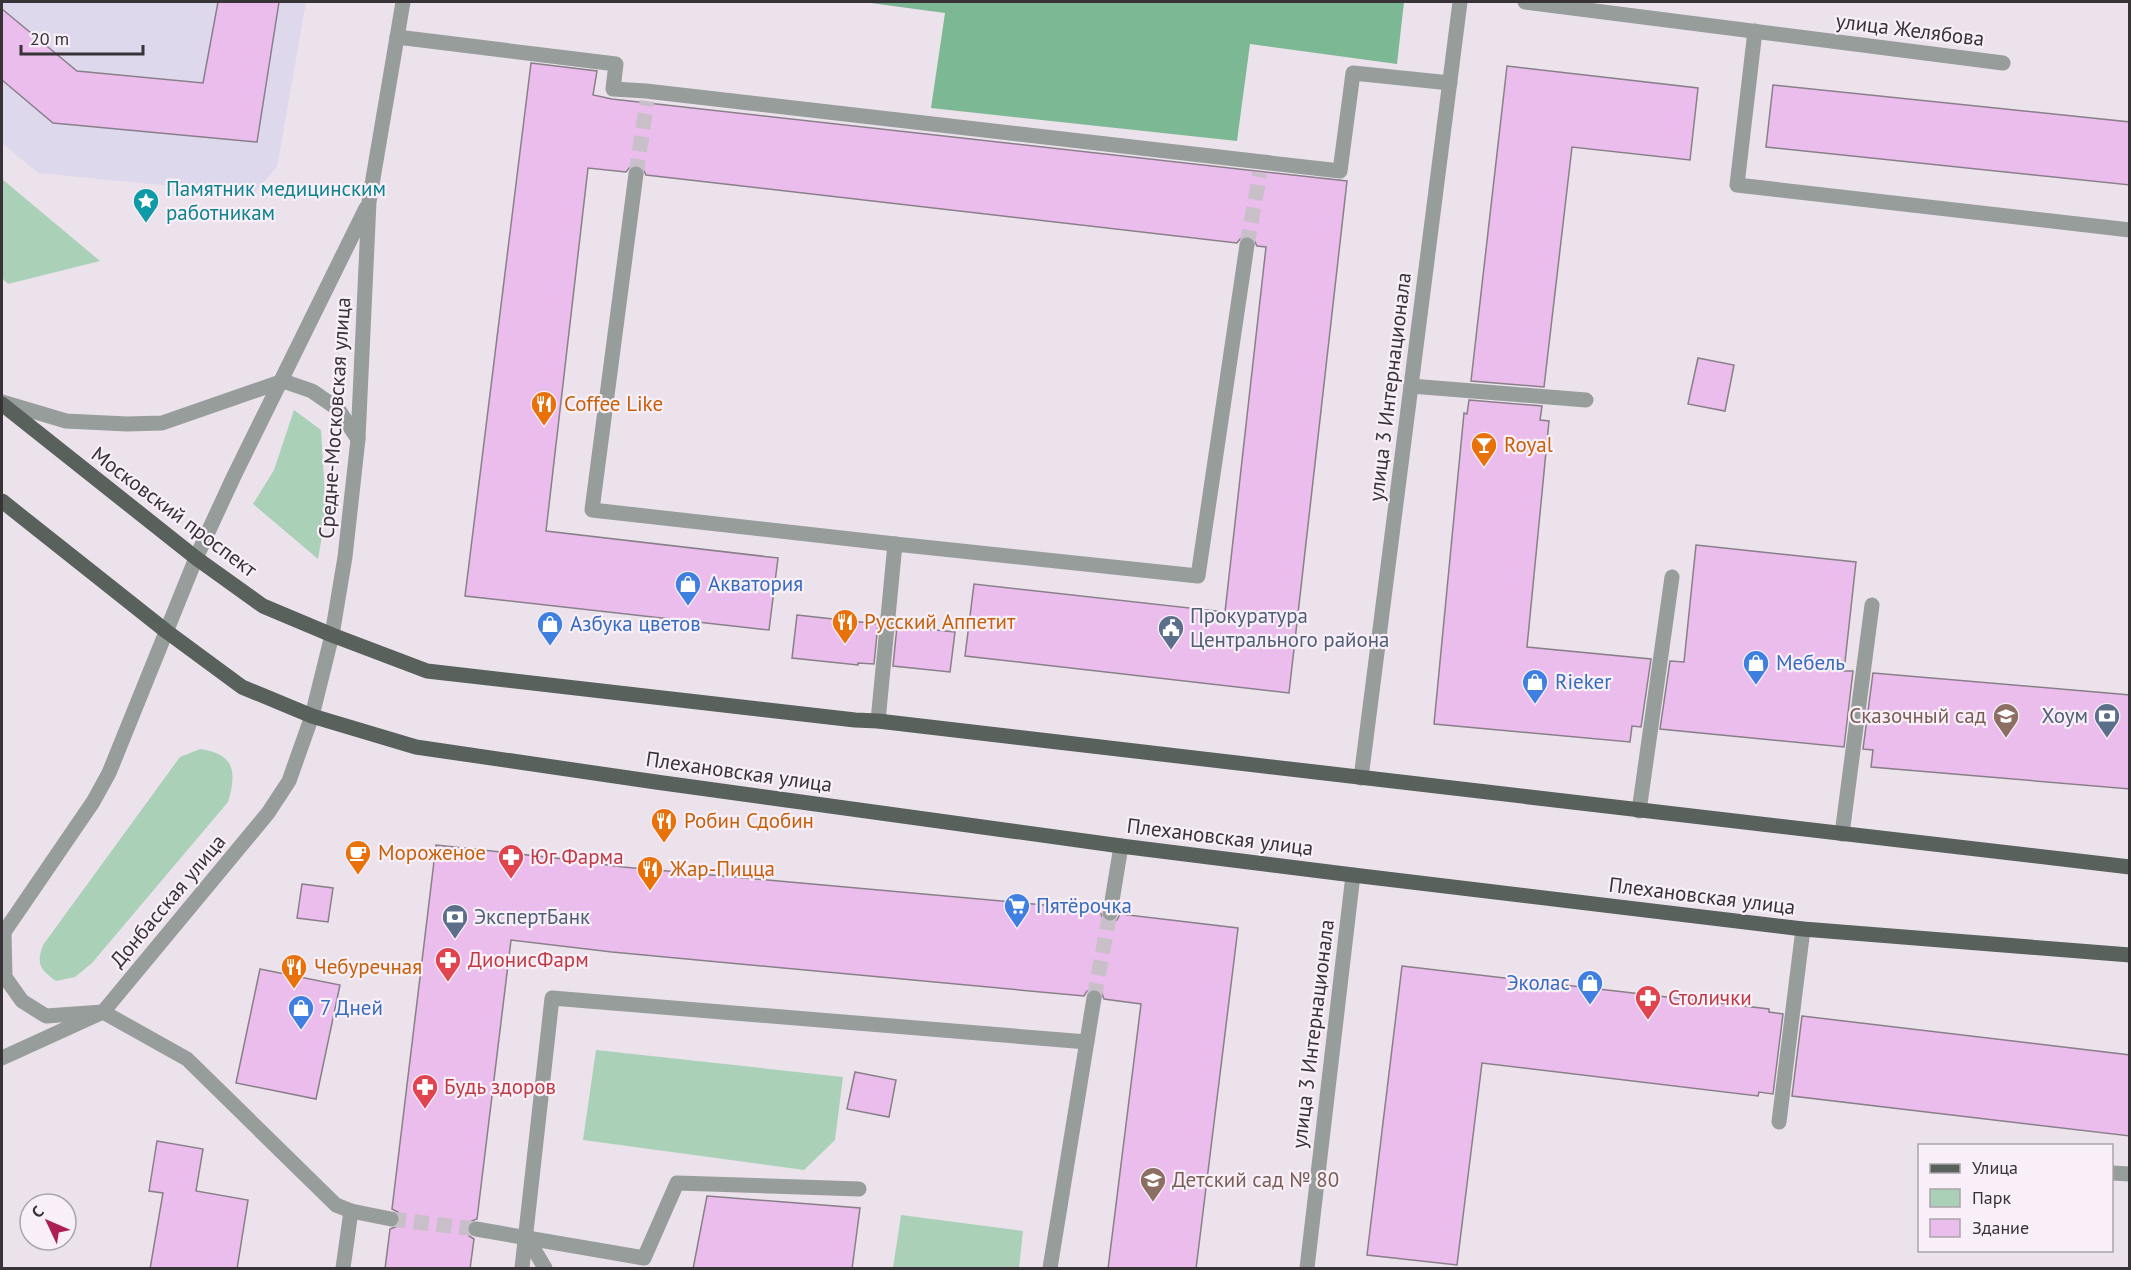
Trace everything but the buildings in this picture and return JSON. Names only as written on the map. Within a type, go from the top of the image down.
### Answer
[{"type":"main road","name":"Московский проспект","points":[[2,403],[196,558],[263,606],[332,635]]},
{"type":"main road","points":[[2,501],[166,631],[242,687],[312,716]]},
{"type":"main road","points":[[332,635],[427,671],[878,721],[2130,867]]},
{"type":"main road","name":"Плехановская улица","points":[[312,716],[416,747],[1121,846],[1803,929],[2130,954]]},
{"type":"street","name":"Средне-Московская улица","points":[[312,716],[332,635],[345,557],[358,439],[369,202],[403,2]]},
{"type":"street","name":"улица 3 Интернационала","points":[[1361,778],[1460,2]]},
{"type":"street","name":"улица Желябова","points":[[1525,2],[2003,63]]},
{"type":"street","points":[[1755,31],[1737,185],[2130,230]]},
{"type":"street","points":[[397,37],[616,64],[613,89],[646,96],[1261,167],[1340,171],[1353,73],[1450,83]]},
{"type":"street","points":[[636,174],[592,510],[1198,576],[1247,245]]},
{"type":"street","name":"Средне-Московская улица","points":[[166,631],[196,558],[234,476],[283,381],[369,202]]},
{"type":"street","points":[[2,403],[66,421],[162,423],[283,381],[312,391],[338,409],[358,439]]},
{"type":"street","points":[[1412,386],[1586,400]]},
{"type":"street","points":[[878,721],[895,544]]},
{"type":"street","points":[[1639,810],[1672,577]]},
{"type":"street","points":[[1842,834],[1872,605]]},
{"type":"street","points":[[166,631],[104,783],[3,933],[5,977],[21,1001],[46,1016],[103,1012],[187,1059],[336,1205],[351,1211],[391,1219]]},
{"type":"street","name":"Донбасская улица","points":[[2,1058],[103,1012],[268,813],[290,781],[312,716]]},
{"type":"street","points":[[1110,913],[1121,846]]},
{"type":"street","name":"улица 3 Интернационала","points":[[1306,1269],[1353,875]]},
{"type":"street","points":[[1779,1122],[1803,929]]},
{"type":"street","points":[[522,1269],[552,998],[1087,1042]]},
{"type":"street","points":[[1050,1269],[1094,998]]},
{"type":"street","points":[[2113,1173],[2130,1174]]},
{"type":"street","points":[[476,1229],[644,1258],[677,1183],[859,1189]]},
{"type":"street","points":[[344,1269],[351,1211]]},
{"type":"street","points":[[526,1236],[545,1269]]},
{"type":"shaded area","points":[[2,2],[306,2],[277,167],[253,194],[38,173],[2,143]]},
{"type":"green space","points":[[863,2],[1404,2],[1397,64],[1250,44],[1237,141],[931,108],[945,13]]},
{"type":"green space","points":[[2,179],[100,261],[8,284],[2,278]]},
{"type":"green space","points":[[294,410],[321,430],[326,513],[318,559],[253,504],[274,470]]},
{"type":"green space","points":[[200,749],[220,755],[231,766],[232,782],[228,802],[92,963],[75,977],[56,981],[41,966],[40,957],[43,945],[180,757]]},
{"type":"green space","points":[[596,1050],[843,1077],[835,1140],[804,1170],[583,1140]]},
{"type":"green space","points":[[901,1215],[1023,1231],[1019,1268],[893,1268]]},
{"type":"tunnel","points":[[636,174],[647,101]]},
{"type":"tunnel","points":[[1247,245],[1260,173]]},
{"type":"tunnel","points":[[1094,998],[1110,913]]},
{"type":"tunnel","points":[[391,1219],[476,1229]]},
{"type":"place","name":"Памятник медицинским работникам","points":[[146,224]]},
{"type":"place","name":"Coffee Like","points":[[544,427]]},
{"type":"place","name":"Royal","points":[[1484,468]]},
{"type":"place","name":"Акватория","points":[[688,607]]},
{"type":"place","name":"Русский Аппетит","points":[[845,645]]},
{"type":"place","name":"Азбука цветов","points":[[550,647]]},
{"type":"place","name":"Прокуратура Центрального района","points":[[1171,651]]},
{"type":"place","name":"Мебель","points":[[1756,686]]},
{"type":"place","name":"Rieker","points":[[1535,705]]},
{"type":"place","name":"Сказочный сад","points":[[2006,739]]},
{"type":"place","name":"Хоум","points":[[2107,739]]},
{"type":"place","name":"Робин Сдобин","points":[[664,844]]},
{"type":"place","name":"Мороженое","points":[[358,876]]},
{"type":"place","name":"Юг Фарма","points":[[511,880]]},
{"type":"place","name":"Жар-Пицца","points":[[650,892]]},
{"type":"place","name":"Пятёрочка","points":[[1017,929]]},
{"type":"place","name":"ЭкспертБанк","points":[[455,940]]},
{"type":"place","name":"ДионисФарм","points":[[448,983]]},
{"type":"place","name":"Чебуречная","points":[[294,990]]},
{"type":"place","name":"Эколас","points":[[1590,1006]]},
{"type":"place","name":"Столички","points":[[1648,1021]]},
{"type":"place","name":"7 Дней","points":[[301,1031]]},
{"type":"place","name":"Будь здоров","points":[[425,1110]]},
{"type":"place","name":"Детский сад № 80","points":[[1153,1203]]}]
